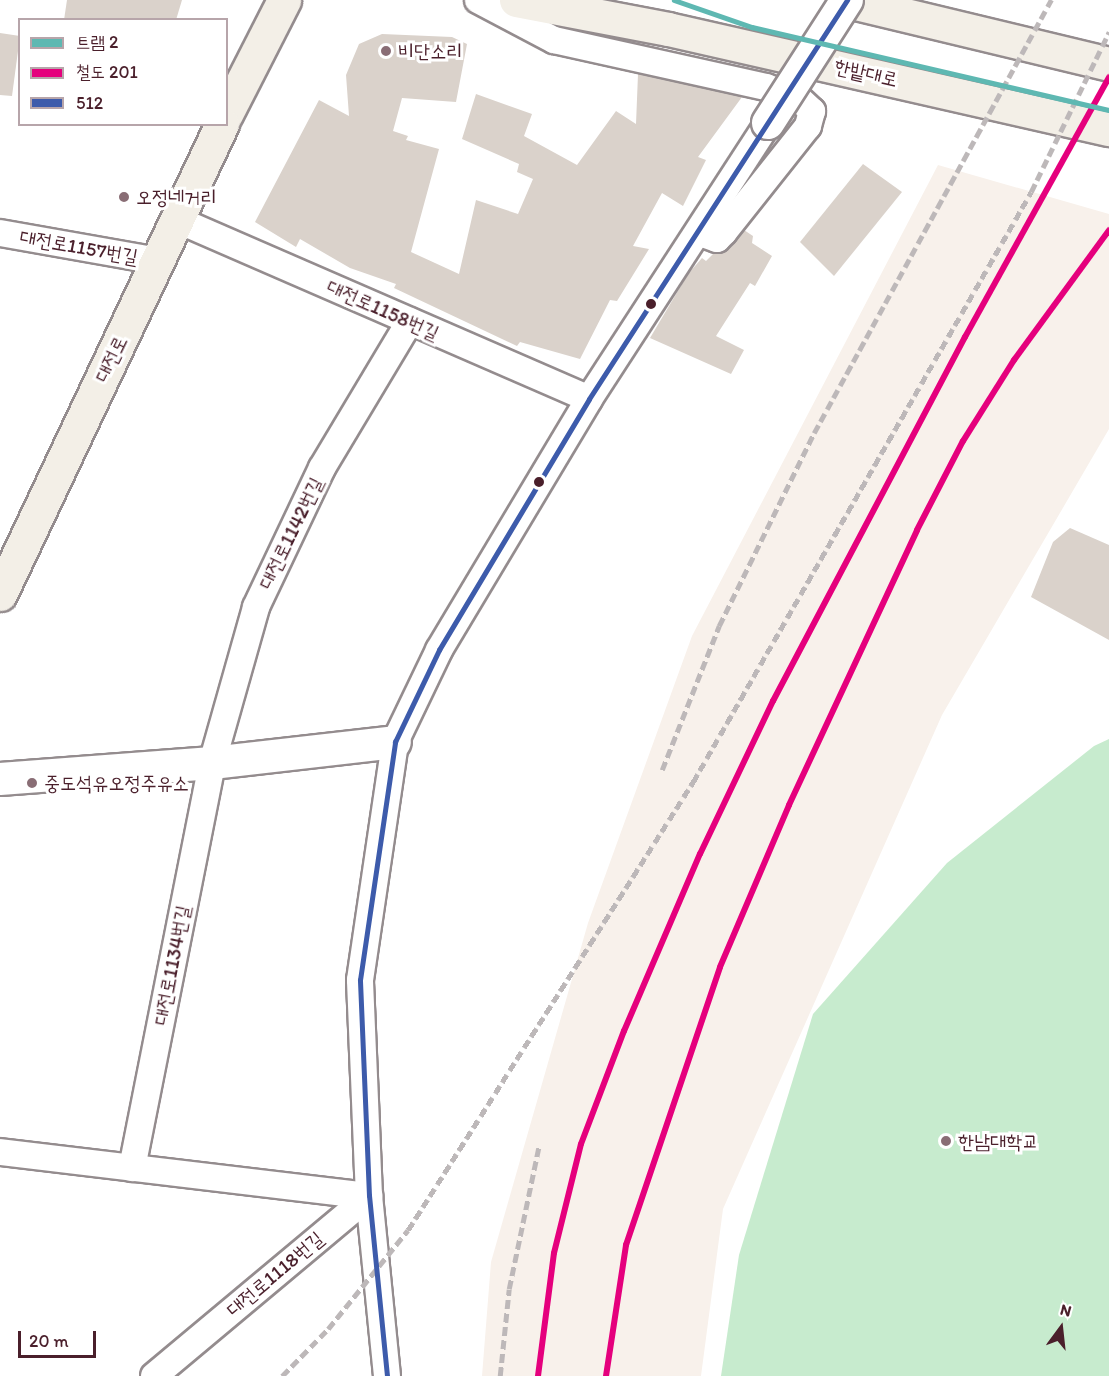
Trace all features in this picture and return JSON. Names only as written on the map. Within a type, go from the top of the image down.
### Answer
[{"type":"main road","points":[[228,110],[284,0]]},
{"type":"main road","name":"한밭대로","points":[[516,0],[668,29],[1109,129]]},
{"type":"main road","points":[[845,0],[1109,64]]},
{"type":"main road","name":"대전로","points":[[0,594],[221,126]]},
{"type":"street","points":[[478,0],[554,40],[766,87],[799,99],[812,111],[808,126],[717,239],[698,232]]},
{"type":"street","points":[[387,1376],[369,1196],[360,980],[396,742],[439,650],[590,399],[845,0]]},
{"type":"street","name":"대전로1158번길","points":[[178,220],[590,399]]},
{"type":"street","name":"대전로1157번길","points":[[0,233],[159,261]]},
{"type":"street","name":"대전로1142번길","points":[[212,763],[256,607],[322,468],[410,321]]},
{"type":"street","points":[[0,779],[212,763],[396,742]]},
{"type":"street","name":"대전로1134번길","points":[[132,1168],[212,763]]},
{"type":"street","points":[[0,1152],[369,1196]]},
{"type":"street","name":"대전로1118번길","points":[[154,1376],[369,1196]]},
{"type":"shaded area","points":[[938,165],[1109,214],[1109,429],[942,715],[723,1209],[701,1376],[482,1376],[491,1262],[588,923],[692,636]]},
{"type":"green space","name":"한남대학교","points":[[1109,739],[1109,1376],[721,1376],[739,1255],[813,1014],[947,863],[1094,746]]},
{"type":"building","points":[[67,0],[182,0],[177,18],[64,18]]},
{"type":"building","points":[[0,33],[18,36],[18,51],[12,96],[0,95]]},
{"type":"building","points":[[382,34],[452,37],[467,44],[456,102],[402,98],[393,131],[408,136],[406,140],[439,149],[411,252],[459,274],[476,200],[518,214],[533,179],[517,172],[519,164],[462,139],[476,94],[532,114],[524,136],[577,165],[616,111],[636,124],[638,74],[742,97],[698,157],[706,160],[683,206],[662,193],[633,246],[649,249],[617,301],[610,300],[580,359],[520,342],[517,346],[394,288],[396,284],[350,268],[300,239],[296,247],[255,222],[319,100],[349,116],[346,75],[359,44]]},
{"type":"building","points":[[863,164],[902,192],[834,276],[800,242]]},
{"type":"building","points":[[744,230],[753,236],[752,243],[772,256],[755,286],[750,283],[716,336],[744,350],[731,374],[650,338],[688,274],[702,258],[706,261],[714,253],[728,250]]},
{"type":"building","points":[[1070,528],[1109,545],[1109,640],[1031,597],[1053,542]]},
{"type":"railway","points":[[662,770],[719,626],[814,433],[1051,0]]},
{"type":"railway","points":[[282,1376],[328,1329],[408,1230],[693,782],[1031,192],[1109,32]]},
{"type":"railway","points":[[500,1376],[509,1289],[539,1146]]},
{"type":"tram line","name":"2","points":[[674,0],[752,27],[1109,110]]},
{"type":"rail line","name":"201","points":[[538,1376],[554,1253],[581,1144],[624,1031],[700,854],[773,701],[965,337],[1109,77]]},
{"type":"rail line","name":"201","points":[[606,1376],[626,1245],[720,967],[789,805],[917,530],[963,441],[1014,360],[1109,230]]},
{"type":"transit line","name":"512","points":[[387,1376],[369,1196],[360,980],[395,742],[439,650],[589,399],[847,0]]},
{"type":"place","name":"비단소리","points":[[386,51]]},
{"type":"place","name":"오정네거리","points":[[124,197]]},
{"type":"place","name":"중도석유오정주유소","points":[[32,783]]},
{"type":"place","name":"한남대학교","points":[[946,1141]]}]
